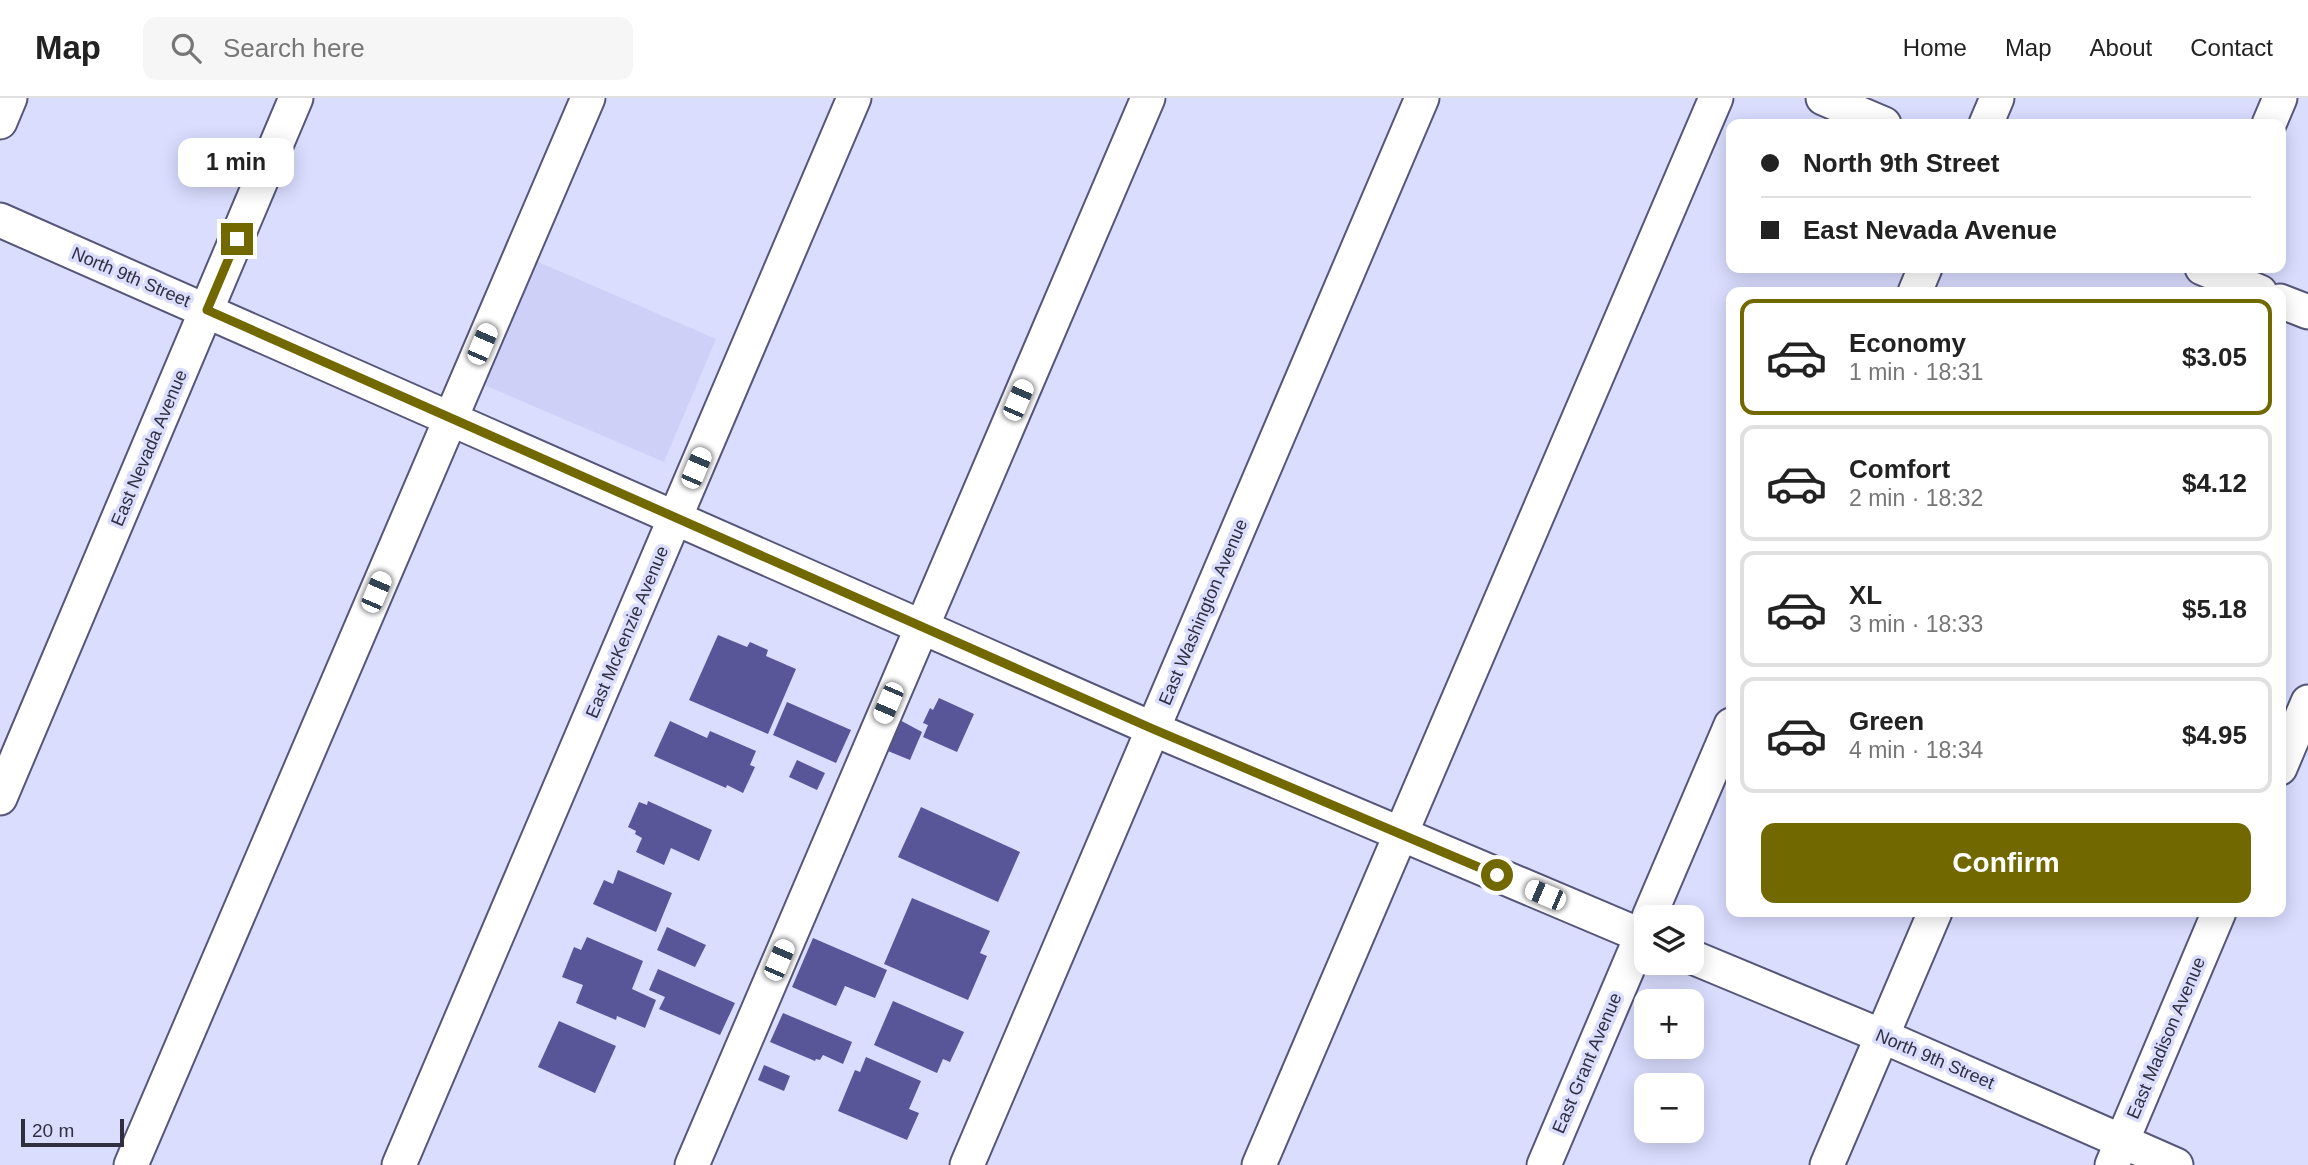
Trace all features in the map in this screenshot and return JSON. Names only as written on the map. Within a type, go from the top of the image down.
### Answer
[{"type":"street","points":[[0,122],[10,98]]},
{"type":"street","name":"East Nevada Avenue","points":[[0,798],[296,98]]},
{"type":"street","points":[[131,1165],[588,98]]},
{"type":"street","name":"East McKenzie Avenue","points":[[399,1165],[854,98]]},
{"type":"street","points":[[692,1165],[1147,98]]},
{"type":"street","name":"East Washington Avenue","points":[[967,1165],[1422,98]]},
{"type":"street","points":[[1259,1165],[1716,98]]},
{"type":"street","points":[[1823,98],[1872,119]]},
{"type":"street","points":[[1988,119],[1997,98]]},
{"type":"street","points":[[2271,119],[2280,98]]},
{"type":"street","name":"North 9th Street","points":[[0,220],[1153,729],[1401,834],[1634,924]]},
{"type":"street","points":[[2204,274],[2244,287]]},
{"type":"street","points":[[2286,303],[2308,312]]},
{"type":"street","points":[[2286,754],[2308,702]]},
{"type":"street","name":"East Grant Avenue","points":[[1656,905],[1726,737]]},
{"type":"street","points":[[1827,1165],[1933,917]]},
{"type":"street","name":"East Madison Avenue","points":[[2118,1152],[2217,917]]},
{"type":"street","name":"East Grant Avenue","points":[[1544,1165],[1634,957]]},
{"type":"street","name":"North 9th Street","points":[[1704,962],[1882,1036],[2118,1152],[2176,1165]]},
{"type":"shaded area","points":[[520,254],[716,339],[664,462],[468,378]]},
{"type":"building","points":[[718,635],[747,647],[750,642],[768,650],[766,656],[796,669],[768,734],[689,700]]},
{"type":"building","points":[[939,698],[974,714],[957,752],[923,737],[928,725],[923,723],[930,708],[933,710]]},
{"type":"building","points":[[787,702],[851,730],[836,763],[773,735]]},
{"type":"building","points":[[896,718],[922,732],[910,760],[883,749]]},
{"type":"building","points":[[670,721],[707,738],[710,731],[756,751],[750,765],[755,767],[743,793],[654,756]]},
{"type":"building","points":[[797,760],[825,773],[817,790],[789,777]]},
{"type":"building","points":[[648,801],[712,830],[699,861],[671,848],[664,865],[636,852],[642,838],[628,827],[639,802],[647,805]]},
{"type":"building","points":[[921,807],[1020,852],[998,902],[898,857]]},
{"type":"building","points":[[618,870],[672,893],[656,932],[593,904],[604,880],[613,884]]},
{"type":"building","points":[[912,898],[990,931],[980,953],[987,956],[968,1000],[884,964]]},
{"type":"building","points":[[667,927],[706,945],[695,967],[657,950]]},
{"type":"building","points":[[587,937],[643,961],[632,989],[656,1000],[645,1028],[617,1016],[616,1020],[576,1003],[583,985],[562,977],[574,947],[581,950]]},
{"type":"building","points":[[813,938],[887,970],[875,998],[845,986],[836,1006],[792,987]]},
{"type":"building","points":[[658,969],[735,1003],[720,1035],[659,1009],[665,997],[649,990]]},
{"type":"building","points":[[893,1001],[964,1032],[950,1062],[943,1059],[937,1073],[874,1045]]},
{"type":"building","points":[[783,1013],[852,1042],[843,1064],[823,1055],[820,1060],[815,1061],[770,1042]]},
{"type":"building","points":[[559,1021],[616,1046],[595,1093],[538,1067]]},
{"type":"building","points":[[866,1057],[921,1081],[909,1109],[919,1113],[907,1140],[838,1111],[855,1070],[860,1072]]},
{"type":"building","points":[[764,1065],[790,1076],[784,1091],[758,1080]]},
{"type":"route","points":[[237,239],[207,310],[1153,729],[1497,875]]}]
